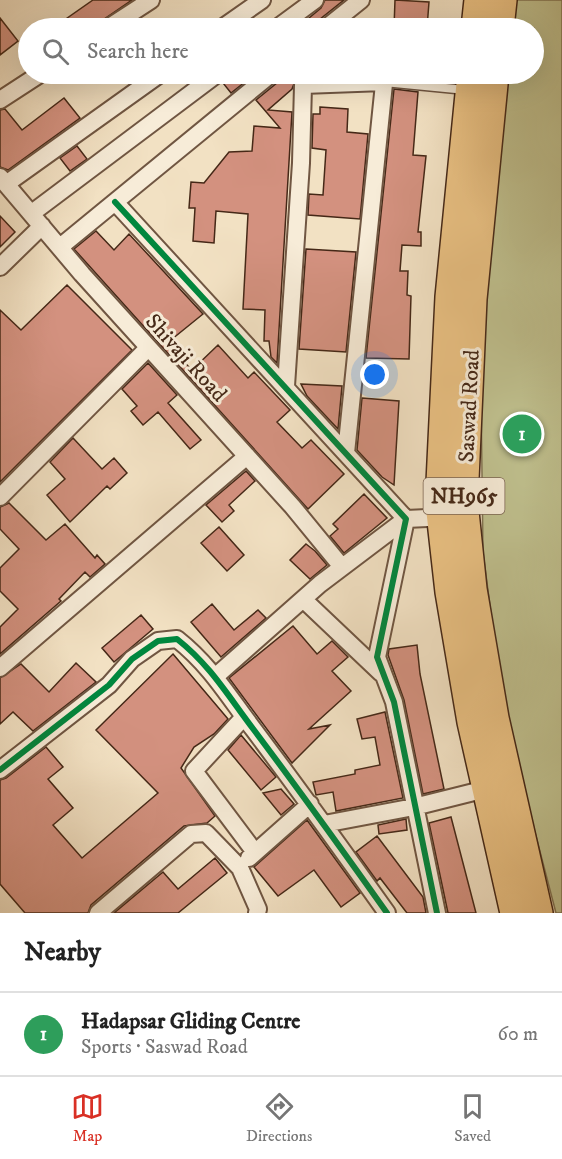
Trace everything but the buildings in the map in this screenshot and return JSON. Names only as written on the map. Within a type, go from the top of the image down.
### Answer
[{"type":"highway","points":[[476,18],[478,0]]},
{"type":"highway","points":[[501,18],[503,0]]},
{"type":"highway","name":"Saswad Road","points":[[470,84],[449,297],[440,503],[453,517],[473,589],[495,718],[539,913]]},
{"type":"highway","name":"Saswad Road","points":[[494,84],[473,299],[464,502],[453,517],[449,592],[471,722],[514,913]]},
{"type":"street","points":[[123,18],[151,0]]},
{"type":"street","points":[[236,18],[262,0]]},
{"type":"street","points":[[291,18],[315,0]]},
{"type":"street","points":[[338,18],[361,0]]},
{"type":"street","points":[[0,99],[24,84]]},
{"type":"street","points":[[3,181],[145,84]]},
{"type":"street","points":[[0,267],[37,219],[205,84]]},
{"type":"street","points":[[60,247],[259,84]]},
{"type":"street","points":[[286,386],[301,163],[303,85],[315,84]]},
{"type":"street","points":[[346,453],[384,84]]},
{"type":"street","name":"Shivaji Road","points":[[3,181],[148,348],[292,506],[342,567]]},
{"type":"street","points":[[115,202],[406,519]]},
{"type":"street","points":[[0,497],[148,348]]},
{"type":"street","points":[[0,668],[247,456]]},
{"type":"street","points":[[216,676],[303,598],[406,519],[453,517]]},
{"type":"street","points":[[406,519],[377,657],[394,702],[436,913]]},
{"type":"street","points":[[303,598],[384,675]]},
{"type":"street","points":[[0,770],[109,685],[132,659],[158,641],[177,639],[216,676],[387,913]]},
{"type":"street","points":[[244,717],[194,771],[254,851]]},
{"type":"street","points":[[324,824],[414,807],[486,789]]},
{"type":"street","points":[[240,868],[254,851],[310,804]]},
{"type":"street","points":[[98,913],[191,834],[206,833],[240,868],[258,909],[257,913]]},
{"type":"green space","points":[[514,0],[562,0],[562,913],[556,913],[504,713],[483,552],[480,316],[505,84],[544,84],[544,18],[512,18]]},
{"type":"cycle path","points":[[115,202],[406,519],[377,657],[394,702],[437,913]]},
{"type":"cycle path","points":[[0,770],[109,685],[132,659],[158,641],[177,639],[200,660],[218,682],[387,913]]},
{"type":"place","name":"Hadapsar Gliding Centre","points":[[522,434]]}]
